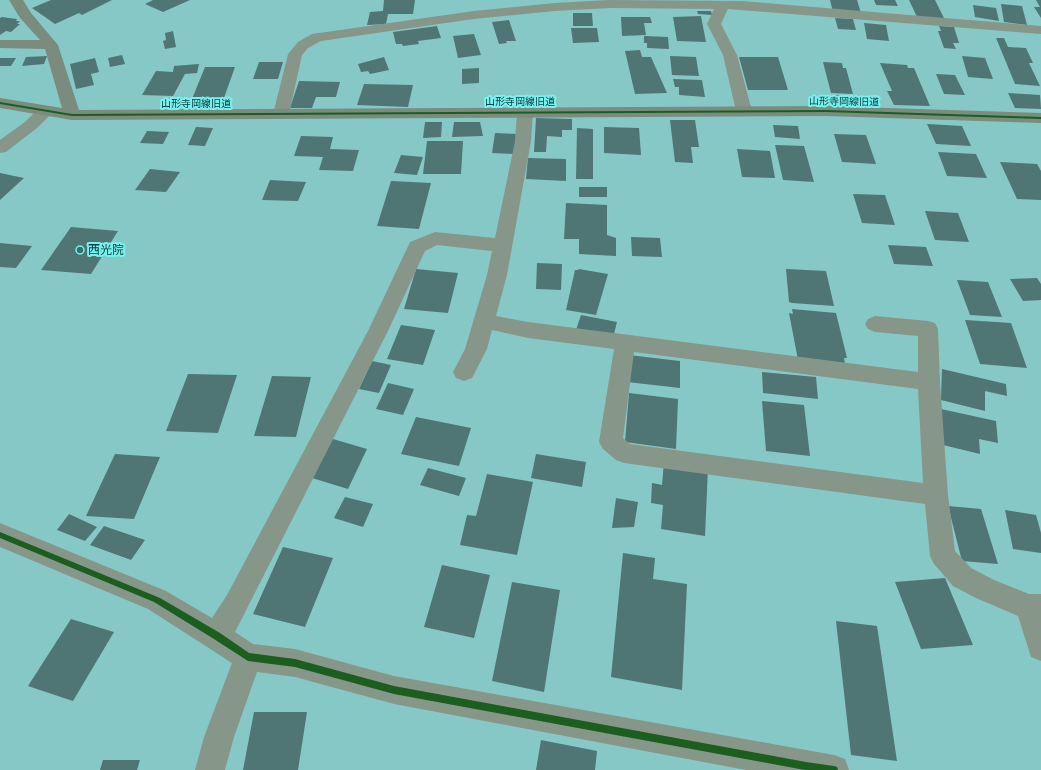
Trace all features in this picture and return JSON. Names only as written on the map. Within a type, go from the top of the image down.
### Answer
[{"type":"street","points":[[16,0],[24,15],[40,30],[51,45],[72,115]]},
{"type":"street","points":[[470,0],[474,15]]},
{"type":"street","points":[[280,114],[295,54],[303,45],[317,37],[474,15],[555,7],[611,4],[823,6],[1041,30]]},
{"type":"street","points":[[722,5],[714,24],[730,55],[744,111]]},
{"type":"street","points":[[0,44],[51,45]]},
{"type":"street","name":"山形寺岡線旧道","points":[[0,103],[72,115],[826,111],[1041,118]]},
{"type":"street","points":[[0,148],[31,125],[44,111]]},
{"type":"street","points":[[464,372],[476,349],[496,275],[523,141],[525,112]]},
{"type":"street","points":[[217,636],[236,604],[378,331],[417,247],[435,238],[502,245]]},
{"type":"street","points":[[483,321],[528,330],[929,382]]},
{"type":"street","points":[[875,324],[928,329],[929,382],[936,495],[943,556],[962,577],[985,589],[1035,607],[1041,647]]},
{"type":"street","points":[[625,343],[611,442],[624,453],[936,495]]},
{"type":"street","points":[[0,535],[157,600],[217,636],[248,657],[295,663],[394,690],[798,765],[834,770]]},
{"type":"street","points":[[210,770],[219,737],[248,657]]},
{"type":"building","points":[[51,0],[112,0],[82,15],[79,13],[55,24],[32,8]]},
{"type":"building","points":[[153,0],[190,0],[163,12],[145,4]]},
{"type":"building","points":[[384,0],[415,0],[413,14],[388,14],[386,24],[367,25],[370,12],[383,11]]},
{"type":"building","points":[[830,0],[857,0],[861,13],[833,12]]},
{"type":"building","points":[[874,0],[895,0],[898,6],[876,5]]},
{"type":"building","points":[[909,0],[935,0],[945,20],[918,19]]},
{"type":"building","points":[[1036,0],[1041,0],[1041,18],[1034,7],[1040,7]]},
{"type":"building","points":[[1001,4],[1022,6],[1027,25],[1004,22]]},
{"type":"building","points":[[973,5],[996,8],[999,21],[975,17]]},
{"type":"building","points":[[697,11],[711,11],[712,15],[698,14]]},
{"type":"building","points":[[573,13],[592,13],[593,26],[573,26]]},
{"type":"building","points":[[701,16],[706,42],[677,41],[673,17]]},
{"type":"building","points":[[621,17],[650,17],[652,23],[644,23],[646,35],[622,36]]},
{"type":"building","points":[[0,18],[17,19],[16,21],[20,21],[17,24],[20,24],[11,32],[6,31],[0,35]]},
{"type":"building","points":[[835,18],[853,19],[856,30],[838,29]]},
{"type":"building","points":[[509,20],[516,41],[506,41],[507,43],[499,44],[492,22]]},
{"type":"building","points":[[864,23],[886,25],[889,41],[867,39]]},
{"type":"building","points":[[437,26],[441,38],[418,41],[419,44],[403,46],[402,44],[396,44],[393,32]]},
{"type":"building","points":[[939,26],[954,27],[959,43],[953,43],[956,49],[944,48],[938,31],[941,31]]},
{"type":"building","points":[[571,28],[597,28],[599,42],[573,43]]},
{"type":"building","points":[[173,31],[176,47],[165,49],[163,41],[166,40],[165,33]]},
{"type":"building","points":[[474,34],[481,55],[458,58],[453,36]]},
{"type":"building","points":[[644,36],[668,37],[669,49],[647,48],[647,43],[644,43]]},
{"type":"building","points":[[996,38],[1004,38],[1008,47],[1026,48],[1033,63],[1029,63],[1040,86],[1015,84]]},
{"type":"building","points":[[640,50],[642,57],[651,57],[667,93],[635,94],[625,51]]},
{"type":"building","points":[[122,55],[125,64],[110,67],[108,58]]},
{"type":"building","points":[[47,56],[44,64],[22,66],[26,57]]},
{"type":"building","points":[[670,56],[696,57],[699,76],[672,75]]},
{"type":"building","points":[[962,56],[985,58],[993,79],[968,77]]},
{"type":"building","points":[[384,57],[389,70],[370,74],[368,71],[361,72],[358,64]]},
{"type":"building","points":[[739,57],[778,57],[788,90],[748,90]]},
{"type":"building","points":[[0,58],[16,58],[11,66],[0,66]]},
{"type":"building","points":[[95,58],[99,72],[91,74],[94,85],[76,89],[70,64]]},
{"type":"building","points":[[259,62],[283,62],[278,79],[253,79]]},
{"type":"building","points":[[823,62],[842,63],[843,68],[846,68],[853,94],[831,93]]},
{"type":"building","points":[[880,63],[907,65],[908,68],[914,68],[930,106],[894,105],[887,91],[892,91]]},
{"type":"building","points":[[199,64],[197,73],[185,74],[173,96],[142,95],[156,71],[173,72],[174,66]]},
{"type":"building","points":[[205,67],[235,67],[224,98],[192,99]]},
{"type":"building","points":[[479,68],[479,83],[462,84],[462,69]]},
{"type":"building","points":[[936,74],[955,75],[965,95],[944,94]]},
{"type":"building","points":[[673,79],[702,80],[705,97],[679,95],[679,87],[675,87]]},
{"type":"building","points":[[299,81],[340,82],[336,97],[316,97],[312,108],[290,108]]},
{"type":"building","points":[[364,84],[413,85],[408,107],[357,105]]},
{"type":"building","points":[[1008,93],[1040,95],[1041,109],[1015,108]]},
{"type":"building","points":[[835,95],[867,96],[871,107],[839,105]]},
{"type":"building","points":[[536,118],[572,119],[572,130],[562,130],[562,137],[547,136],[546,152],[534,152]]},
{"type":"building","points":[[670,120],[695,120],[699,147],[691,147],[693,163],[675,162]]},
{"type":"building","points":[[425,122],[442,122],[441,137],[423,138]]},
{"type":"building","points":[[454,122],[480,122],[483,136],[452,137]]},
{"type":"building","points":[[927,124],[962,126],[971,146],[936,144]]},
{"type":"building","points":[[773,125],[798,126],[800,139],[775,137]]},
{"type":"building","points":[[196,127],[213,128],[205,146],[188,145]]},
{"type":"building","points":[[604,127],[639,128],[641,155],[604,153]]},
{"type":"building","points":[[577,128],[593,129],[593,179],[576,179]]},
{"type":"building","points":[[147,131],[169,132],[163,144],[140,143]]},
{"type":"building","points":[[495,133],[517,134],[514,154],[492,153]]},
{"type":"building","points":[[834,134],[866,135],[876,164],[842,162]]},
{"type":"building","points":[[301,136],[333,137],[330,149],[359,150],[353,171],[319,170],[323,157],[294,156]]},
{"type":"building","points":[[427,141],[463,141],[461,174],[423,174]]},
{"type":"building","points":[[775,145],[804,146],[814,182],[783,180]]},
{"type":"building","points":[[737,149],[770,151],[775,178],[742,177]]},
{"type":"building","points":[[938,152],[976,154],[987,178],[947,176]]},
{"type":"building","points":[[401,155],[423,157],[417,175],[394,173]]},
{"type":"building","points":[[528,158],[566,159],[566,181],[526,179]]},
{"type":"building","points":[[1000,162],[1037,164],[1041,171],[1041,200],[1017,199]]},
{"type":"building","points":[[150,169],[180,172],[166,192],[135,190]]},
{"type":"building","points":[[0,173],[24,178],[0,200]]},
{"type":"building","points":[[270,180],[306,182],[298,201],[262,200]]},
{"type":"building","points":[[391,181],[431,183],[419,229],[377,226]]},
{"type":"building","points":[[579,187],[607,187],[607,197],[579,197]]},
{"type":"building","points":[[853,194],[885,195],[895,225],[862,223]]},
{"type":"building","points":[[566,203],[607,205],[607,235],[616,238],[616,256],[579,254],[579,239],[564,239]]},
{"type":"building","points":[[925,211],[958,213],[969,242],[935,240]]},
{"type":"building","name":"西光院","points":[[71,227],[118,231],[91,274],[41,270]]},
{"type":"building","points":[[631,237],[660,238],[662,257],[632,256]]},
{"type":"building","points":[[0,243],[32,246],[16,268],[0,267]]},
{"type":"building","points":[[888,245],[926,247],[933,266],[894,264]]},
{"type":"building","points":[[537,263],[562,264],[561,290],[536,289]]},
{"type":"building","points":[[416,269],[458,273],[448,313],[404,309]]},
{"type":"building","points":[[579,269],[608,274],[596,315],[566,310],[575,270]]},
{"type":"building","points":[[786,269],[826,271],[834,306],[789,302]]},
{"type":"building","points":[[1037,278],[1041,284],[1041,300],[1023,301],[1010,279]]},
{"type":"building","points":[[957,280],[988,282],[1002,317],[970,315]]},
{"type":"building","points":[[792,309],[836,313],[847,358],[844,358],[845,364],[798,360],[789,313],[793,314]]},
{"type":"building","points":[[581,315],[617,322],[613,338],[576,330]]},
{"type":"building","points":[[965,320],[1011,323],[1027,368],[980,364]]},
{"type":"building","points":[[401,325],[435,330],[423,365],[387,359]]},
{"type":"building","points":[[629,355],[680,361],[680,388],[627,382]]},
{"type":"building","points":[[372,361],[391,365],[379,393],[359,389]]},
{"type":"building","points":[[942,369],[1006,384],[1007,396],[985,391],[985,411],[941,400]]},
{"type":"building","points":[[762,372],[816,377],[818,399],[763,393]]},
{"type":"building","points":[[188,374],[237,375],[218,433],[166,431]]},
{"type":"building","points":[[272,376],[311,377],[296,437],[254,436]]},
{"type":"building","points":[[388,383],[414,389],[403,415],[376,409]]},
{"type":"building","points":[[629,393],[678,399],[676,449],[625,442]]},
{"type":"building","points":[[762,401],[804,405],[810,456],[766,451]]},
{"type":"building","points":[[941,409],[996,421],[998,443],[979,439],[980,454],[943,445]]},
{"type":"building","points":[[416,417],[471,428],[459,466],[401,454]]},
{"type":"building","points":[[333,439],[367,449],[348,489],[312,478]]},
{"type":"building","points":[[115,454],[160,457],[134,519],[86,516]]},
{"type":"building","points":[[536,454],[586,462],[582,487],[531,478]]},
{"type":"building","points":[[664,462],[708,468],[705,536],[661,529],[663,505],[651,503],[652,483],[662,485]]},
{"type":"building","points":[[428,468],[466,478],[459,496],[420,485]]},
{"type":"building","points":[[487,474],[533,482],[517,555],[460,545],[467,515],[476,516]]},
{"type":"building","points":[[345,497],[373,504],[363,527],[334,518]]},
{"type":"building","points":[[616,498],[638,502],[634,527],[612,528]]},
{"type":"building","points":[[948,506],[981,509],[998,564],[962,561]]},
{"type":"building","points":[[1005,510],[1036,515],[1041,533],[1041,553],[1013,549]]},
{"type":"building","points":[[69,514],[97,527],[85,541],[57,530]]},
{"type":"building","points":[[104,526],[145,540],[131,560],[90,545]]},
{"type":"building","points":[[283,547],[333,558],[305,627],[253,614]]},
{"type":"building","points":[[623,553],[655,558],[653,579],[687,584],[682,690],[611,677]]},
{"type":"building","points":[[442,565],[490,575],[474,638],[424,627]]},
{"type":"building","points":[[945,578],[973,645],[921,649],[895,582]]},
{"type":"building","points":[[512,582],[560,590],[544,692],[492,681]]},
{"type":"building","points":[[71,619],[114,632],[73,701],[28,686]]},
{"type":"building","points":[[836,621],[877,626],[897,761],[851,755]]},
{"type":"building","points":[[254,712],[307,712],[298,770],[243,770]]},
{"type":"building","points":[[541,740],[597,751],[595,770],[536,770]]},
{"type":"building","points":[[103,760],[140,760],[137,770],[100,770]]},
{"type":"cycle path","points":[[0,103],[72,115],[826,111],[1041,118]]},
{"type":"cycle path","points":[[0,535],[157,600],[217,636],[248,657],[295,663],[394,690],[834,770]]},
{"type":"place","name":"西光院","points":[[80,250]]}]
